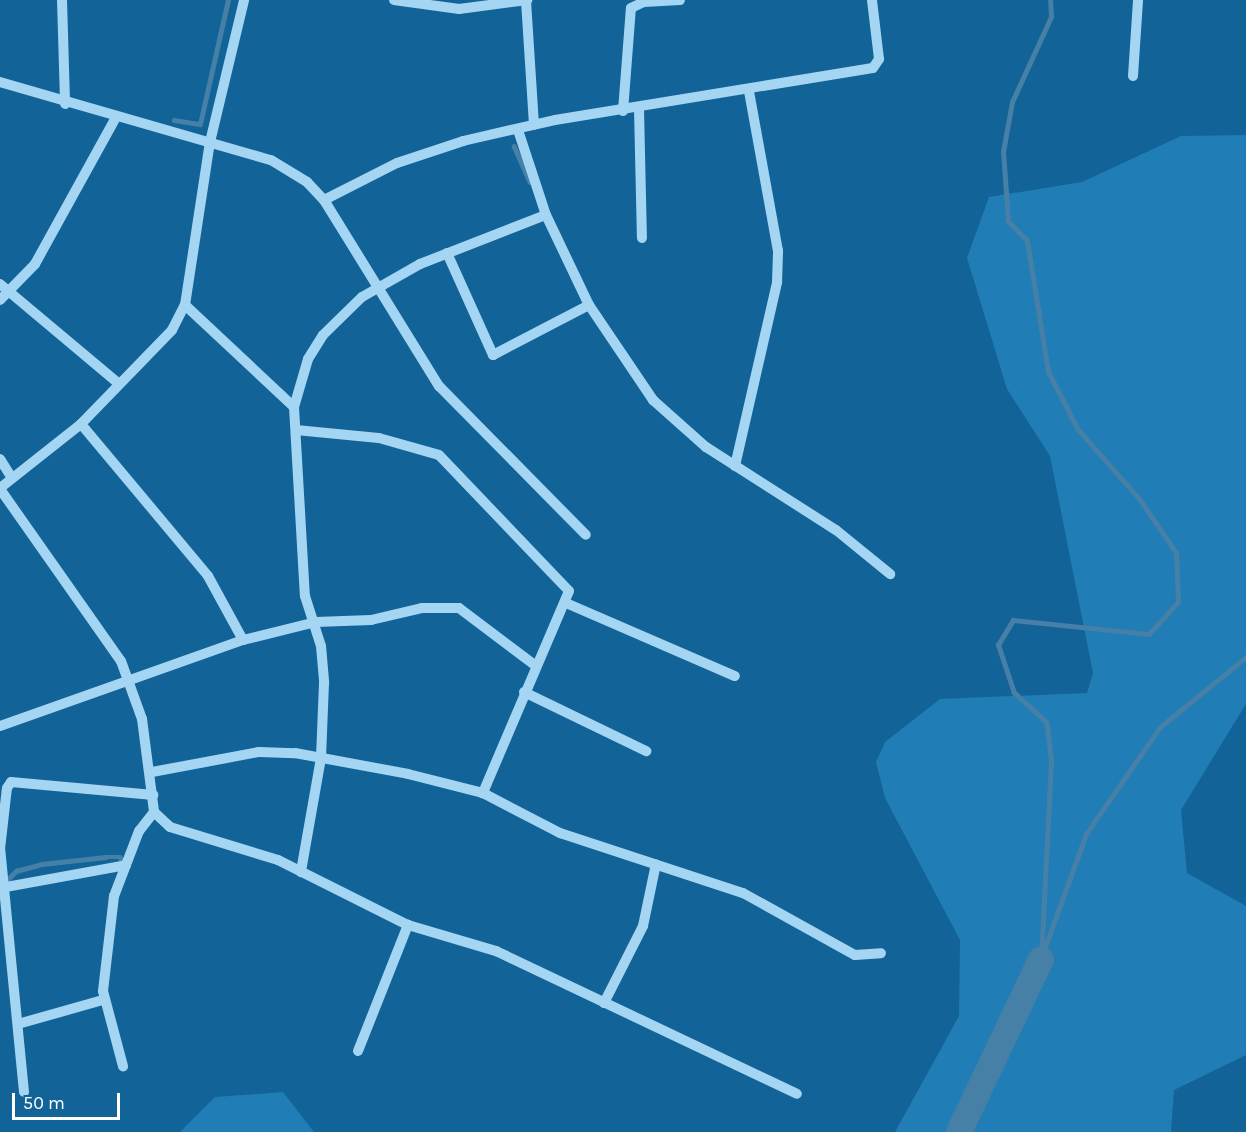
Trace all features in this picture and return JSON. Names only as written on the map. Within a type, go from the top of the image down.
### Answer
[{"type":"street","points":[[62,0],[65,104]]},
{"type":"street","points":[[123,1066],[103,1000],[114,896],[139,831],[154,812],[152,772],[129,677],[0,489],[81,424],[172,330],[185,305],[210,142],[244,0]]},
{"type":"street","points":[[394,0],[459,9],[526,0],[534,125]]},
{"type":"street","points":[[623,111],[632,8],[644,2],[680,0]]},
{"type":"street","points":[[324,200],[397,163],[534,125],[749,91],[873,68],[879,59],[872,0]]},
{"type":"street","points":[[1133,76],[1138,0]]},
{"type":"street","points":[[0,82],[115,119],[210,142],[271,160],[307,182],[324,200],[439,386],[586,535]]},
{"type":"street","points":[[735,466],[778,261],[749,91]]},
{"type":"street","points":[[639,109],[642,238]]},
{"type":"street","points":[[4,296],[35,264],[115,119]]},
{"type":"street","points":[[518,130],[546,215],[589,305],[653,400],[735,466],[836,530],[890,574]]},
{"type":"street","points":[[302,873],[321,758],[324,683],[316,622],[305,596],[294,407],[308,359],[323,335],[377,288],[447,253],[546,215]]},
{"type":"street","points":[[447,253],[493,355],[589,305]]},
{"type":"street","points":[[0,284],[4,296],[119,384]]},
{"type":"street","points":[[185,305],[294,407]]},
{"type":"street","points":[[81,424],[208,576],[243,640]]},
{"type":"street","points":[[296,430],[379,438],[439,455],[567,587],[566,603],[524,692],[483,793]]},
{"type":"street","points":[[0,459],[12,478]]},
{"type":"street","points":[[566,603],[735,676]]},
{"type":"street","points":[[0,726],[62,708],[129,677],[243,640],[316,622],[459,608],[536,666]]},
{"type":"street","points":[[524,692],[646,751]]},
{"type":"street","points":[[152,772],[247,752],[321,758],[483,793],[560,833],[743,892],[855,954],[881,953]]},
{"type":"street","points":[[24,1092],[0,849],[10,782],[153,795]]},
{"type":"street","points":[[154,812],[170,827],[279,860],[408,925],[496,951],[797,1094]]},
{"type":"street","points":[[604,1003],[643,926],[656,864]]},
{"type":"street","points":[[2,885],[126,865]]},
{"type":"street","points":[[358,1051],[408,925]]},
{"type":"street","points":[[18,1024],[103,1000]]},
{"type":"shaded area","points":[[1246,135],[1246,704],[1181,810],[1187,873],[1246,906],[1246,1055],[1174,1090],[1171,1132],[895,1132],[959,1016],[960,940],[885,798],[876,762],[885,742],[940,699],[1087,693],[1093,673],[1050,456],[1007,389],[967,258],[989,197],[1082,182],[1181,136]]},
{"type":"shaded area","points":[[283,1092],[314,1132],[180,1132],[215,1097]]},
{"type":"waterway","points":[[174,120],[200,124],[228,0]]},
{"type":"waterway","points":[[1041,959],[1051,760],[1046,722],[1014,693],[998,645],[1013,620],[1149,634],[1178,602],[1176,553],[1140,500],[1078,430],[1048,372],[1027,241],[1008,221],[1003,152],[1012,102],[1051,17],[1050,0]]},
{"type":"waterway","points":[[514,146],[530,182]]},
{"type":"waterway","points":[[1042,955],[1086,834],[1160,727],[1246,657]]},
{"type":"waterway","points":[[5,882],[16,871],[42,864],[106,857],[120,857],[123,863]]},
{"type":"waterway","points":[[959,1132],[1041,959]]}]
